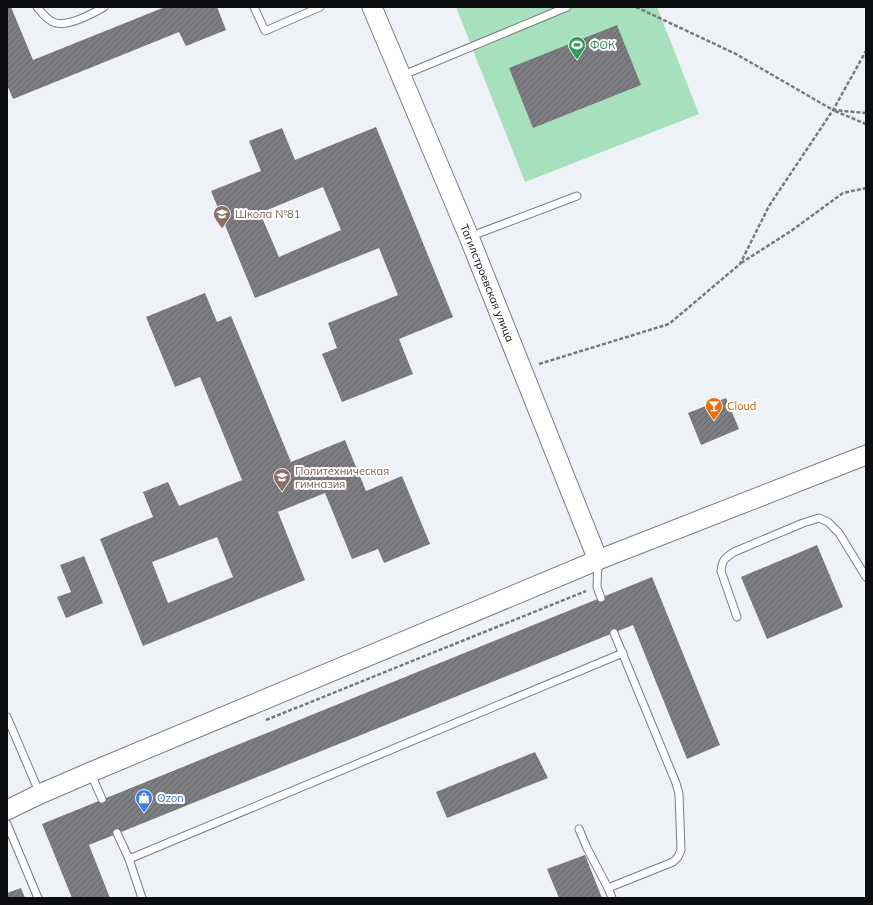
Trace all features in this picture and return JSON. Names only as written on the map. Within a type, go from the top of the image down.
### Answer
[{"type":"street","name":"Тагилстроевская улица","points":[[372,7],[469,237],[598,560]]},
{"type":"street","points":[[7,810],[91,772],[598,560],[866,455]]},
{"type":"lane","points":[[37,7],[44,15],[54,22],[64,23],[74,21],[104,7]]},
{"type":"lane","points":[[254,7],[265,31],[320,7]]},
{"type":"lane","points":[[401,76],[567,7]]},
{"type":"lane","points":[[469,237],[577,196]]},
{"type":"lane","points":[[737,617],[721,571],[725,558],[734,552],[803,523],[819,518],[828,522],[839,533],[866,577]]},
{"type":"lane","points":[[598,560],[597,587],[600,598]]},
{"type":"lane","points":[[608,888],[673,862],[678,857],[681,850],[679,794],[676,783],[614,633]]},
{"type":"lane","points":[[128,859],[623,653]]},
{"type":"lane","points":[[7,717],[40,794]]},
{"type":"lane","points":[[91,772],[102,800]]},
{"type":"lane","points":[[7,824],[38,898]]},
{"type":"lane","points":[[579,829],[612,898]]},
{"type":"lane","points":[[117,834],[142,898]]},
{"type":"path","points":[[636,7],[736,54],[833,110],[866,124]]},
{"type":"path","points":[[740,264],[769,206],[833,110],[866,51]]},
{"type":"path","points":[[833,110],[866,113]]},
{"type":"path","points":[[521,369],[669,324],[740,264],[791,231],[843,193],[866,188]]},
{"type":"green space","name":"ФОК","points":[[456,7],[657,7],[699,114],[525,182]]},
{"type":"building","points":[[7,7],[11,7],[33,60],[165,7],[217,7],[226,30],[186,46],[179,32],[13,99],[7,85]]},
{"type":"building","points":[[617,25],[641,85],[533,128],[509,68]]},
{"type":"building","points":[[376,127],[453,317],[399,339],[413,374],[342,402],[322,354],[337,348],[328,323],[398,295],[379,248],[255,298],[211,191],[261,171],[249,141],[282,128],[295,160]],"holes":[[[323,187],[341,230],[279,257],[260,213]]]},
{"type":"building","points":[[205,293],[217,322],[231,316],[291,462],[345,440],[366,491],[402,476],[430,544],[384,563],[378,549],[352,559],[325,493],[278,512],[305,580],[143,646],[100,539],[153,517],[143,492],[168,482],[179,506],[242,480],[200,377],[175,387],[146,317]],"holes":[[[217,537],[233,577],[168,603],[152,562]]]},
{"type":"building","name":"Cloud","points":[[726,398],[739,429],[701,445],[688,413]]},
{"type":"building","points":[[817,545],[843,607],[767,639],[741,577]]},
{"type":"building","points":[[84,556],[103,603],[66,618],[57,597],[71,592],[60,565]]},
{"type":"building","points":[[652,577],[720,745],[687,759],[633,625],[89,845],[110,898],[72,898],[42,824]]},
{"type":"building","points":[[535,752],[548,778],[447,818],[436,792]]},
{"type":"building","points":[[585,855],[602,898],[559,898],[547,869]]},
{"type":"building","points":[[21,888],[25,898],[7,898],[7,893]]},
{"type":"place","name":"ФОК","points":[[577,60]]},
{"type":"place","name":"Школа №81","points":[[222,229]]},
{"type":"place","name":"Cloud","points":[[714,421]]},
{"type":"place","name":"Политехническая гимназия","points":[[282,492]]},
{"type":"place","name":"Ozon","points":[[144,813]]}]
